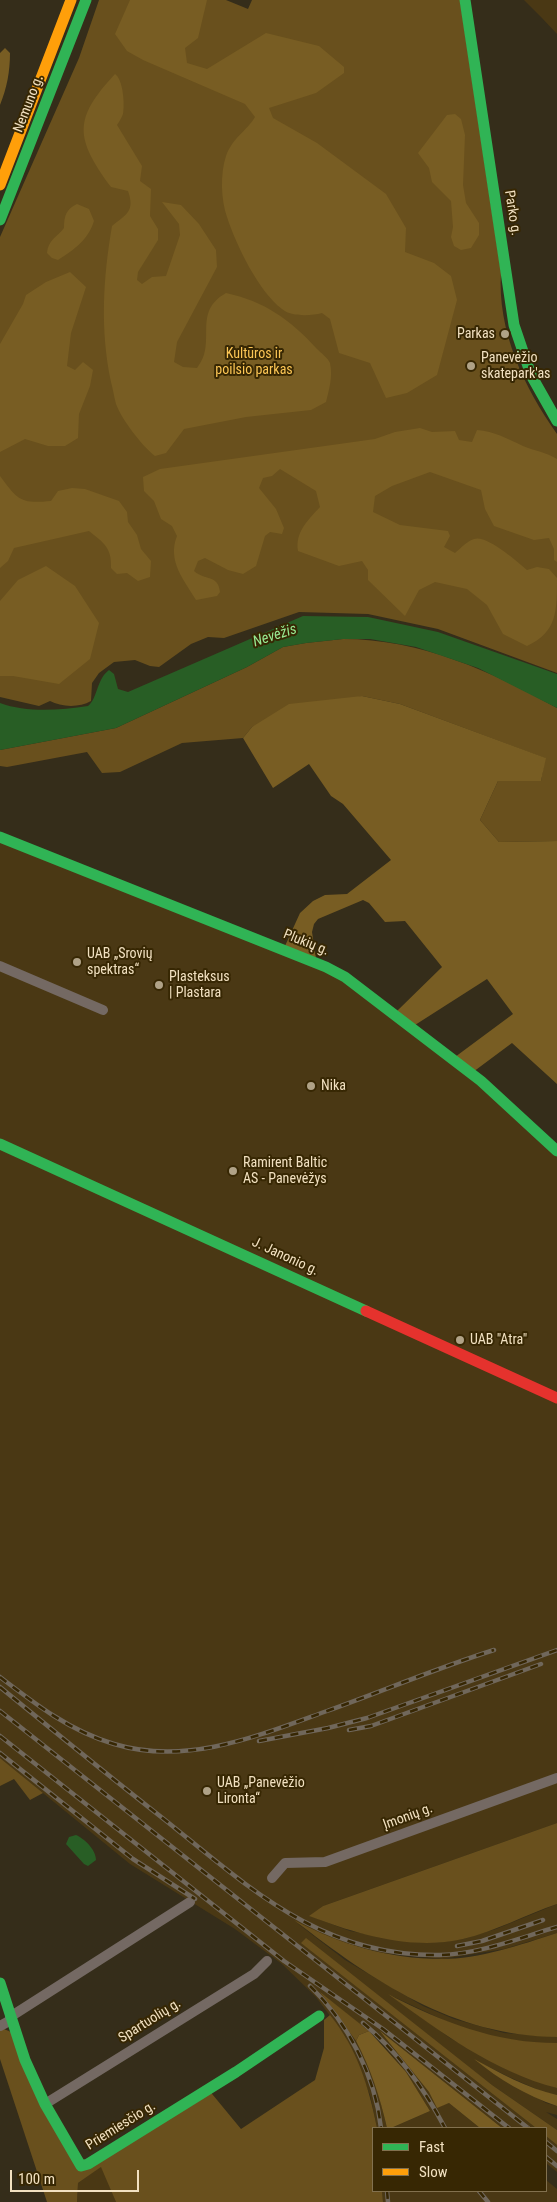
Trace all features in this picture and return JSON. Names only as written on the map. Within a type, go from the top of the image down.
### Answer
[{"type":"main road","name":"Nemuno g.","points":[[0,185],[71,0]]},
{"type":"main road","name":"Nemuno g.","points":[[0,220],[86,0]]},
{"type":"main road","name":"Parko g.","points":[[465,0],[514,325],[530,374],[557,421]]},
{"type":"main road","name":"Plukių g.","points":[[0,838],[200,916],[326,967],[345,977],[490,1089],[538,1131],[557,1151]]},
{"type":"main road","name":"J. Janonio g.","points":[[0,1144],[557,1398]]},
{"type":"main road","name":"Priemiesčio g.","points":[[0,1983],[24,2060],[76,2160],[81,2166],[88,2164],[236,2072],[319,2016]]},
{"type":"street","points":[[0,966],[103,1010]]},
{"type":"street","name":"Įmonių g.","points":[[272,1878],[285,1863],[325,1862],[557,1778]]},
{"type":"street","points":[[0,2026],[190,1902]]},
{"type":"street","name":"Spartuolių g.","points":[[46,2104],[254,1974],[267,1961]]},
{"type":"shaded area","points":[[524,0],[557,0],[557,34],[541,17]]},
{"type":"shaded area","points":[[0,834],[316,958],[557,1146],[557,1823],[323,1906],[310,1916],[350,1931],[410,1942],[435,1943],[463,1939],[496,1929],[557,1904],[557,1933],[504,1949],[442,1959],[383,1953],[335,1940],[297,1923],[345,1960],[423,2006],[454,2019],[504,2033],[557,2037],[557,2043],[537,2043],[504,2039],[474,2032],[452,2024],[392,1996],[450,2038],[512,2072],[557,2088],[557,2095],[543,2092],[477,2061],[546,2103],[557,2106],[557,2115],[546,2112],[557,2119],[557,2130],[492,2085],[302,1943],[535,2127],[501,2127],[383,2033],[429,2092],[437,2107],[449,2103],[479,2127],[393,2127],[430,2111],[406,2072],[377,2038],[322,1994],[346,2026],[366,2058],[377,2087],[387,2127],[377,2127],[370,2095],[345,2036],[316,1997],[282,1964],[235,1929],[130,1864],[0,1758]]},
{"type":"shaded area","points":[[547,2137],[557,2145],[557,2172],[547,2164]]},
{"type":"shaded area","points":[[102,2166],[116,2202],[77,2202],[78,2183]]},
{"type":"shaded area","points":[[547,2181],[557,2189],[557,2202],[383,2202],[382,2192],[547,2192]]},
{"type":"green space","name":"Kultūros ir poilsio parkas","points":[[99,0],[226,0],[248,9],[252,0],[460,0],[501,272],[503,316],[515,358],[524,378],[557,434],[557,673],[438,629],[368,614],[299,612],[224,638],[208,637],[191,644],[159,667],[150,666],[135,660],[114,662],[99,673],[92,683],[91,701],[81,705],[65,705],[50,701],[39,706],[0,697],[0,237],[79,58]]},
{"type":"green space","points":[[130,0],[207,0],[198,38],[185,48],[187,63],[207,69],[266,33],[319,46],[344,67],[344,73],[316,93],[269,108],[273,118],[317,143],[386,194],[406,228],[405,252],[434,263],[451,276],[457,300],[437,375],[407,393],[386,398],[370,363],[339,353],[330,319],[322,313],[301,315],[286,312],[273,301],[257,280],[242,254],[223,203],[223,171],[226,156],[236,139],[255,117],[245,104],[143,60],[127,51],[115,34]]},
{"type":"green space","points":[[5,48],[10,53],[9,66],[6,86],[0,105],[0,53]]},
{"type":"green space","points":[[115,74],[122,86],[124,104],[123,114],[117,125],[142,166],[140,181],[151,189],[150,216],[158,229],[158,240],[138,272],[137,280],[142,284],[152,277],[166,276],[180,235],[179,224],[162,202],[181,205],[199,224],[216,250],[217,267],[177,342],[174,362],[183,367],[197,368],[203,358],[207,319],[210,310],[216,301],[226,293],[253,301],[276,313],[297,329],[328,359],[331,373],[326,402],[311,410],[246,417],[184,429],[166,453],[155,456],[128,425],[116,404],[111,382],[105,343],[104,304],[106,265],[112,226],[128,212],[131,203],[128,191],[111,187],[99,170],[85,142],[84,129],[86,117],[92,104]]},
{"type":"green space","points":[[455,114],[461,119],[465,135],[463,185],[466,203],[479,223],[479,235],[471,248],[461,250],[454,246],[451,237],[453,227],[451,201],[432,182],[429,168],[418,153],[447,115]]},
{"type":"green space","points":[[77,204],[89,209],[94,221],[91,228],[84,239],[70,252],[58,260],[52,258],[47,253],[49,245],[64,228],[65,216],[68,211]]},
{"type":"green space","points":[[70,272],[86,287],[71,333],[67,366],[75,370],[83,362],[93,370],[90,386],[79,414],[78,438],[65,446],[48,446],[25,439],[0,452],[0,344],[23,304],[26,295],[46,282]]},
{"type":"green space","points":[[420,428],[432,432],[455,431],[459,440],[472,442],[477,430],[489,432],[557,459],[557,562],[554,560],[554,549],[549,538],[534,540],[494,526],[485,509],[481,490],[430,472],[392,486],[375,496],[373,512],[400,525],[448,531],[450,536],[444,547],[455,553],[469,541],[479,539],[502,550],[527,570],[537,567],[549,569],[557,578],[557,601],[553,620],[544,634],[527,646],[503,634],[487,605],[467,589],[435,582],[419,590],[405,616],[368,580],[368,570],[362,561],[339,566],[298,551],[300,532],[320,507],[316,491],[280,469],[272,476],[263,478],[259,488],[276,509],[284,528],[282,534],[270,532],[265,536],[256,566],[243,574],[228,570],[205,558],[198,561],[194,571],[214,580],[219,586],[220,592],[217,596],[196,600],[182,578],[175,562],[174,545],[177,536],[172,526],[161,519],[154,501],[144,491],[143,477],[160,469],[375,439],[395,432]]},
{"type":"green space","points":[[0,476],[16,495],[26,501],[51,501],[58,491],[72,488],[85,489],[119,501],[127,512],[128,522],[137,535],[141,549],[151,561],[150,577],[138,581],[127,573],[117,574],[111,568],[110,555],[106,546],[89,531],[14,548],[8,561],[0,568]]},
{"type":"green space","points":[[46,566],[75,586],[99,623],[90,659],[59,684],[13,676],[0,676],[0,601],[18,580]]},
{"type":"green space","points":[[343,639],[372,640],[427,651],[481,670],[557,708],[557,841],[499,842],[480,820],[498,781],[541,781],[545,758],[400,704],[362,696],[252,727],[243,738],[182,743],[120,772],[102,773],[87,752],[7,767],[0,766],[0,750],[116,728],[247,667],[283,647]]},
{"type":"green space","points":[[362,696],[400,704],[546,758],[541,781],[498,781],[480,820],[499,842],[557,841],[557,1084],[512,1043],[473,1072],[455,1057],[513,1014],[487,979],[415,1025],[397,1011],[442,967],[405,921],[385,922],[369,903],[363,900],[318,919],[314,924],[312,932],[316,958],[285,946],[300,913],[313,901],[325,895],[347,894],[391,860],[343,804],[331,796],[309,764],[273,788],[243,738],[252,727],[289,704]]},
{"type":"green space","points":[[0,1758],[43,1793],[30,1800],[14,1779],[0,1786]]},
{"type":"green space","points":[[557,1823],[557,1904],[487,1932],[444,1942],[405,1942],[346,1929],[309,1916],[323,1906]]},
{"type":"green space","points":[[294,1920],[311,1929],[365,1949],[402,1956],[441,1959],[485,1954],[557,1933],[557,2037],[519,2034],[483,2027],[449,2016],[385,1984]]},
{"type":"green space","points":[[306,1938],[492,2085],[557,2130],[557,2145],[547,2137],[547,2127],[535,2127],[301,1943]]},
{"type":"green space","points":[[320,1992],[369,2031],[359,2035],[356,2041]]},
{"type":"green space","points":[[388,1994],[449,2022],[470,2029],[512,2039],[557,2043],[557,2088],[511,2072],[489,2061],[447,2036]]},
{"type":"green space","points":[[330,2015],[348,2041],[366,2083],[377,2127],[372,2127],[372,2192],[382,2192],[383,2202],[116,2202],[101,2167],[78,2183],[77,2202],[47,2202],[0,2059],[0,2030],[4,2029],[11,2032],[81,2168],[208,2089],[241,2129],[315,2080],[324,2048],[324,2020]]},
{"type":"green space","points":[[369,2031],[406,2072],[430,2111],[393,2127],[387,2127],[374,2083],[356,2041],[359,2035]]},
{"type":"green space","points":[[380,2031],[501,2127],[479,2127],[449,2103],[437,2108],[429,2092]]},
{"type":"green space","points":[[474,2059],[524,2084],[557,2095],[557,2106],[513,2086],[493,2074]]},
{"type":"water","name":"Nevėžis","points":[[303,616],[368,617],[438,632],[557,674],[557,708],[478,668],[416,647],[370,639],[343,639],[283,647],[247,667],[116,728],[0,750],[0,703],[32,709],[88,706],[94,698],[102,679],[109,670],[114,674],[118,689],[128,692]]},
{"type":"water","points":[[76,1835],[86,1842],[96,1856],[96,1860],[88,1866],[66,1844],[69,1837]]},
{"type":"railway","points":[[0,1677],[40,1707],[83,1732],[114,1744],[141,1750],[168,1752],[222,1745],[275,1730],[494,1650]]},
{"type":"railway","points":[[259,1741],[328,1728],[367,1718],[557,1650]]},
{"type":"railway","points":[[349,1730],[371,1726],[541,1664]]},
{"type":"railway","points":[[0,1687],[259,1894],[291,1914],[324,1931],[359,1944],[398,1953],[440,1955],[485,1949],[557,1927]]},
{"type":"railway","points":[[0,1711],[527,2127]]},
{"type":"railway","points":[[0,1736],[284,1961],[383,2029],[508,2127]]},
{"type":"railway","points":[[0,1753],[133,1859],[195,1899]]},
{"type":"railway","points":[[457,1946],[482,1941],[543,1920]]},
{"type":"railway","points":[[310,1986],[336,2016],[358,2051],[373,2089],[381,2127]]},
{"type":"railway","points":[[363,2023],[399,2058],[419,2085],[444,2127]]},
{"type":"railway","points":[[547,2143],[557,2151]]},
{"type":"railway","points":[[547,2158],[557,2166]]},
{"type":"railway","points":[[387,2192],[388,2202]]},
{"type":"railway","points":[[480,2192],[488,2202]]},
{"type":"traffic: fast","points":[[0,220],[86,0]]},
{"type":"traffic: fast","points":[[465,0],[514,325],[531,375],[557,421]]},
{"type":"traffic: fast","points":[[0,837],[326,967],[345,977],[481,1081],[557,1151]]},
{"type":"traffic: fast","points":[[0,1144],[366,1311]]},
{"type":"traffic: fast","points":[[0,1983],[25,2060],[45,2104],[81,2166],[88,2164],[236,2072],[319,2016]]},
{"type":"traffic: slow","points":[[0,185],[71,0]]},
{"type":"traffic: jam","points":[[366,1311],[557,1398]]},
{"type":"place","name":"Parkas","points":[[505,334]]},
{"type":"place","name":"Panevėžio skatepark'as","points":[[471,366]]},
{"type":"place","name":"UAB „Srovių spektras“","points":[[77,962]]},
{"type":"place","name":"Plasteksus | Plastara","points":[[159,985]]},
{"type":"place","name":"Nika","points":[[311,1086]]},
{"type":"place","name":"Ramirent Baltic AS - Panevėžys","points":[[233,1171]]},
{"type":"place","name":"UAB \"Atra\"","points":[[460,1340]]},
{"type":"place","name":"UAB „Panevėžio Lironta“","points":[[207,1791]]}]
